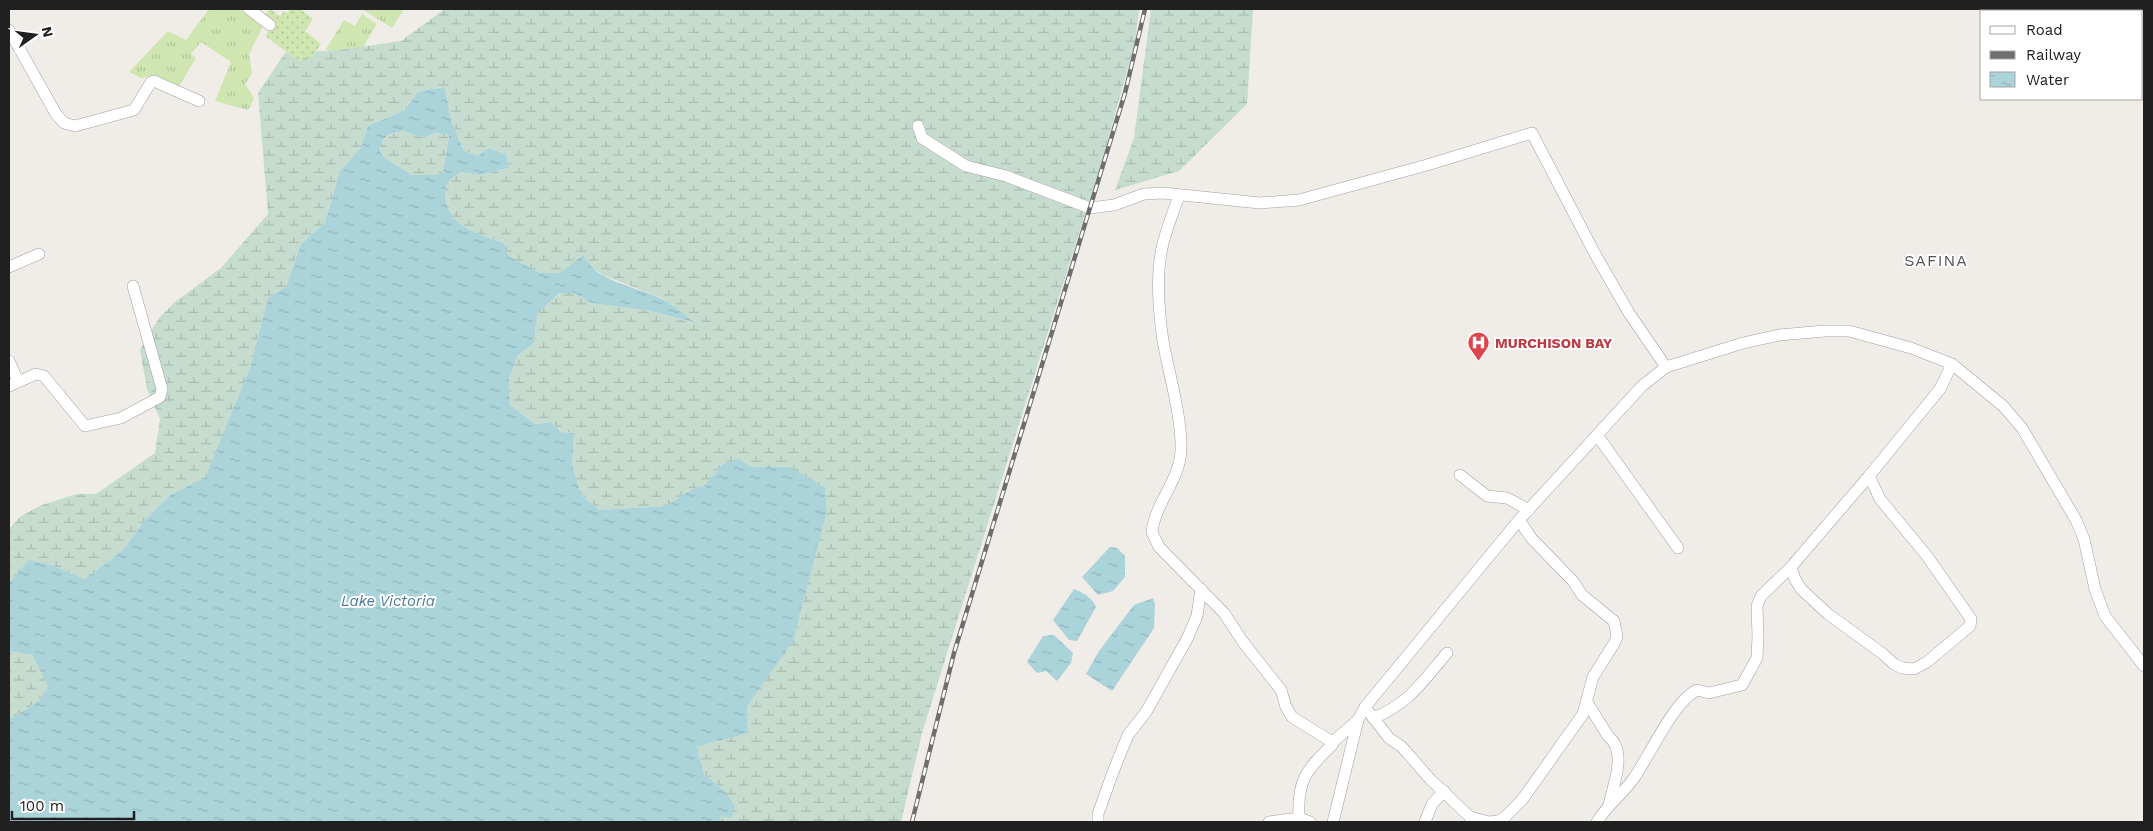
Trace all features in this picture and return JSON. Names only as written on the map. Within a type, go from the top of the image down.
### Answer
[{"type":"street","points":[[249,9],[270,25]]},
{"type":"street","points":[[9,30],[56,114],[64,123],[75,126],[134,110],[151,82],[154,81],[199,101]]},
{"type":"street","points":[[918,126],[922,138],[966,166],[1006,176],[1090,208],[1114,205],[1144,194],[1179,195],[1265,203],[1299,200],[1427,165],[1532,132],[1610,280],[1629,313],[1666,367]]},
{"type":"street","points":[[1179,195],[1161,251],[1158,274],[1163,340],[1171,378],[1181,453],[1172,480],[1158,510],[1152,532],[1159,547],[1224,613],[1243,642],[1270,673],[1281,690],[1286,707],[1292,717],[1329,740],[1332,745]]},
{"type":"street","points":[[9,268],[39,254]]},
{"type":"street","points":[[9,361],[13,384],[36,374],[44,376],[85,426],[121,418],[160,397],[162,389],[133,286]]},
{"type":"street","points":[[1334,822],[1358,720],[1365,707],[1519,520],[1636,391],[1666,367],[1743,343],[1779,335],[1825,331],[1856,332],[1911,348],[1952,364],[2003,406],[2022,428],[2076,520],[2084,539],[2095,589],[2105,616],[2144,666]]},
{"type":"street","points":[[1597,822],[1609,804],[1635,777],[1651,747],[1688,695],[1697,690],[1709,693],[1742,685],[1757,658],[1758,599],[1791,567],[1869,476],[1940,389],[1952,364]]},
{"type":"street","points":[[1597,435],[1678,548]]},
{"type":"street","points":[[1460,475],[1487,496],[1507,498],[1529,510]]},
{"type":"street","points":[[1791,567],[1801,589],[1828,614],[1902,668],[1914,668],[1928,662],[1970,626],[1971,620],[1927,556],[1880,499],[1869,476]]},
{"type":"street","points":[[1365,707],[1389,738],[1402,747],[1430,779],[1470,817],[1489,822],[1504,818],[1532,788],[1584,714],[1594,677],[1616,638],[1615,624],[1582,595],[1573,581],[1532,538],[1519,520]]},
{"type":"street","points":[[1098,822],[1098,814],[1128,735],[1146,712],[1187,639],[1197,616],[1201,589]]},
{"type":"street","points":[[1373,718],[1391,711],[1406,700],[1447,653]]},
{"type":"street","points":[[1588,704],[1612,740],[1619,759],[1609,804]]},
{"type":"street","points":[[1299,818],[1298,798],[1306,774],[1335,740],[1358,720]]},
{"type":"street","points":[[1425,822],[1432,804],[1444,791]]},
{"type":"street","points":[[1269,822],[1299,818],[1310,822]]},
{"type":"green space","points":[[209,9],[240,9],[263,26],[249,54],[252,73],[245,84],[254,98],[248,110],[215,101],[231,62],[201,42],[191,54],[196,58],[178,88],[156,75],[141,78],[129,72],[168,31],[186,40]]},
{"type":"green space","points":[[270,9],[280,16],[284,11],[287,13],[290,9],[300,9],[313,19],[305,31],[321,44],[309,61],[304,57],[300,62],[265,36],[274,24],[264,16]]},
{"type":"green space","points":[[362,9],[404,9],[392,28]]},
{"type":"green space","points":[[445,9],[1139,9],[1135,42],[1103,157],[922,733],[901,822],[720,822],[726,792],[704,774],[697,747],[748,733],[747,706],[763,681],[790,467],[750,467],[723,464],[704,486],[694,488],[666,506],[599,510],[581,494],[572,465],[574,433],[561,432],[551,422],[535,424],[510,405],[509,380],[517,356],[534,343],[537,314],[561,293],[574,293],[591,303],[651,311],[693,323],[662,298],[605,276],[588,265],[560,273],[540,273],[507,256],[504,243],[478,234],[461,225],[449,211],[445,200],[447,183],[460,172],[479,175],[509,168],[506,154],[490,148],[478,156],[464,151],[451,120],[443,87],[418,92],[405,110],[368,126],[361,148],[340,171],[325,223],[301,244],[286,287],[268,298],[250,368],[205,479],[170,495],[146,519],[122,551],[85,579],[51,565],[9,583],[9,529],[21,516],[42,505],[77,494],[96,494],[155,453],[160,419],[147,389],[140,350],[159,318],[175,302],[221,268],[268,214],[258,93],[285,53],[339,50],[401,41]]},
{"type":"green space","points":[[1151,9],[1253,9],[1247,104],[1179,171],[1115,190],[1134,138]]},
{"type":"green space","points":[[362,14],[377,24],[348,73],[333,53],[326,49],[344,20],[355,26]]},
{"type":"green space","points":[[403,131],[425,138],[435,132],[449,134],[443,172],[436,175],[411,175],[387,160],[382,154],[381,145],[383,141],[387,137]]},
{"type":"green space","points":[[9,651],[32,655],[48,686],[40,700],[9,720]]},
{"type":"water","name":"Lake Victoria","points":[[444,87],[451,120],[464,151],[478,156],[489,148],[506,154],[509,168],[479,175],[460,172],[447,183],[445,195],[449,211],[461,225],[478,234],[504,243],[508,256],[540,273],[560,273],[583,255],[589,264],[606,277],[665,300],[695,323],[651,311],[591,303],[574,293],[560,293],[537,314],[534,343],[517,356],[509,380],[510,405],[535,424],[551,422],[561,432],[574,433],[572,465],[581,494],[599,510],[666,506],[694,488],[704,486],[723,464],[739,459],[750,467],[790,467],[825,488],[826,514],[793,641],[747,706],[748,733],[697,747],[704,774],[726,792],[735,807],[731,818],[721,816],[720,822],[9,822],[9,720],[40,700],[48,686],[32,655],[9,651],[9,583],[29,560],[51,565],[85,579],[122,551],[146,519],[170,495],[205,478],[250,368],[268,298],[286,287],[301,244],[325,223],[340,171],[361,148],[368,126],[405,110],[418,92]],"holes":[[[403,131],[425,138],[435,132],[449,135],[443,172],[436,175],[411,175],[390,162],[381,153],[382,142],[393,133]]]},
{"type":"water","points":[[1110,547],[1117,548],[1125,556],[1125,577],[1113,591],[1098,595],[1082,577]]},
{"type":"water","points":[[1074,589],[1090,598],[1096,607],[1077,641],[1069,640],[1053,620]]},
{"type":"water","points":[[1153,598],[1155,604],[1154,628],[1112,691],[1086,674],[1099,651],[1134,605]]},
{"type":"water","points":[[1054,635],[1073,653],[1071,663],[1057,681],[1046,671],[1037,673],[1027,662],[1043,636]]},
{"type":"railway","points":[[912,822],[954,653],[1125,93],[1145,9]]},
{"type":"place","name":"MURCHISON BAY","points":[[1479,362]]},
{"type":"district","name":"SAFINA","points":[[1936,260]]}]
